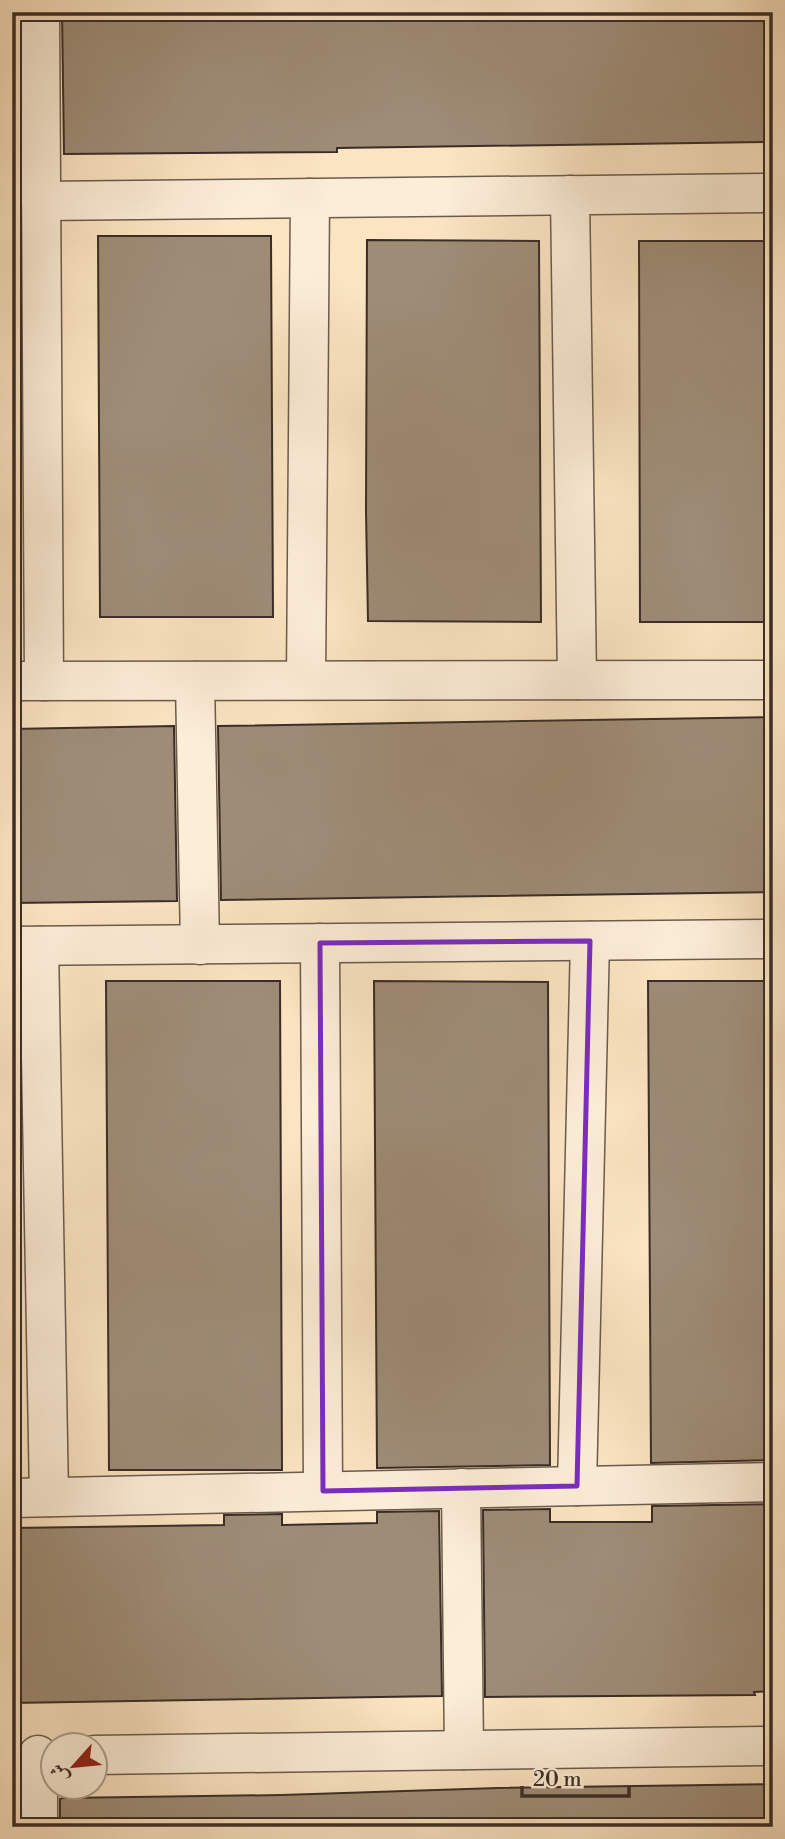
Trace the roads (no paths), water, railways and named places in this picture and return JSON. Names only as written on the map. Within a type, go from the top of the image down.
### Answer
[{"type":"street","points":[[40,12],[41,201],[28,681],[773,680]]},
{"type":"street","points":[[41,201],[773,193]]},
{"type":"street","points":[[570,195],[577,680]]},
{"type":"street","points":[[306,680],[310,198]]},
{"type":"street","points":[[195,681],[200,945]]},
{"type":"street","points":[[773,939],[25,946],[31,1497],[773,1482]]},
{"type":"street","points":[[577,1486],[590,942]]},
{"type":"street","points":[[320,943],[323,1491]]},
{"type":"street","points":[[461,1488],[464,1750]]},
{"type":"street","points":[[108,1755],[773,1746]]},
{"type":"street","points":[[34,1755],[38,1827]]}]
